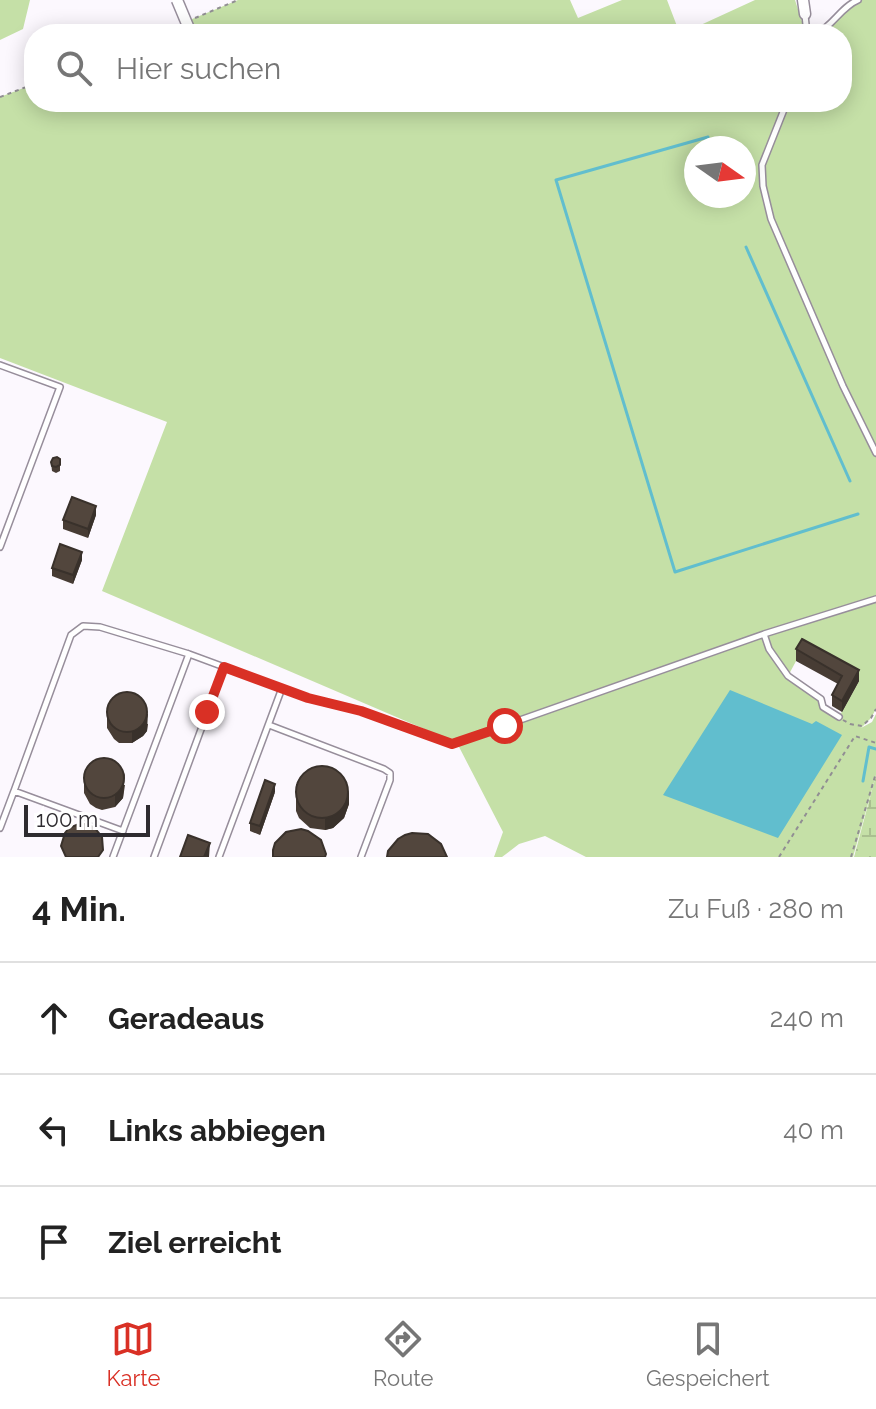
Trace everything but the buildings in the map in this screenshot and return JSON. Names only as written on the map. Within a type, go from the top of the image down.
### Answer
[{"type":"street","points":[[177,0],[186,24]]},
{"type":"street","points":[[803,0],[805,14]]},
{"type":"lane","points":[[830,24],[858,0]]},
{"type":"lane","points":[[805,14],[806,24]]},
{"type":"lane","points":[[783,112],[762,165],[763,186],[771,219],[843,386],[876,453]]},
{"type":"lane","points":[[0,365],[60,387],[0,547]]},
{"type":"lane","points":[[0,828],[71,635],[83,626],[100,627],[189,654],[308,698],[361,711],[452,744],[764,634],[876,599]]},
{"type":"lane","points":[[764,634],[769,649],[788,676],[821,699],[823,707],[839,717]]},
{"type":"lane","points":[[113,857],[189,654]]},
{"type":"lane","points":[[154,857],[224,667]]},
{"type":"lane","points":[[219,857],[282,688]]},
{"type":"lane","points":[[269,725],[390,773],[361,857]]},
{"type":"lane","points":[[14,791],[123,831]]},
{"type":"path","points":[[197,17],[238,0]]},
{"type":"path","points":[[0,97],[24,88]]},
{"type":"path","points":[[839,717],[850,724],[862,726],[876,709]]},
{"type":"path","points":[[779,857],[855,736],[876,743]]},
{"type":"path","points":[[851,857],[876,773]]},
{"type":"green space","points":[[0,0],[30,0],[23,29],[0,40]]},
{"type":"green space","points":[[238,0],[570,0],[578,18],[622,0],[667,0],[676,24],[180,24]]},
{"type":"green space","points":[[755,0],[795,0],[803,24],[703,24]]},
{"type":"green space","points":[[858,0],[876,0],[876,709],[861,728],[872,722],[876,714],[876,775],[853,857],[586,857],[545,836],[519,844],[502,857],[494,857],[503,832],[457,743],[102,591],[167,422],[0,358],[0,97],[24,88],[24,112],[852,112],[852,24],[828,24]],"holes":[[[802,650],[859,681],[839,717],[823,707],[821,699],[788,676]]]},
{"type":"green space","points":[[876,775],[876,857],[854,857]]},
{"type":"water","points":[[730,690],[812,724],[816,721],[842,735],[778,838],[663,795]]},
{"type":"waterway","points":[[684,144],[556,180],[675,572],[858,514]]},
{"type":"waterway","points":[[746,247],[850,481]]},
{"type":"waterway","points":[[863,781],[869,747],[876,749]]},
{"type":"route","points":[[207,712],[224,667],[308,698],[361,711],[452,744],[505,726]]}]
